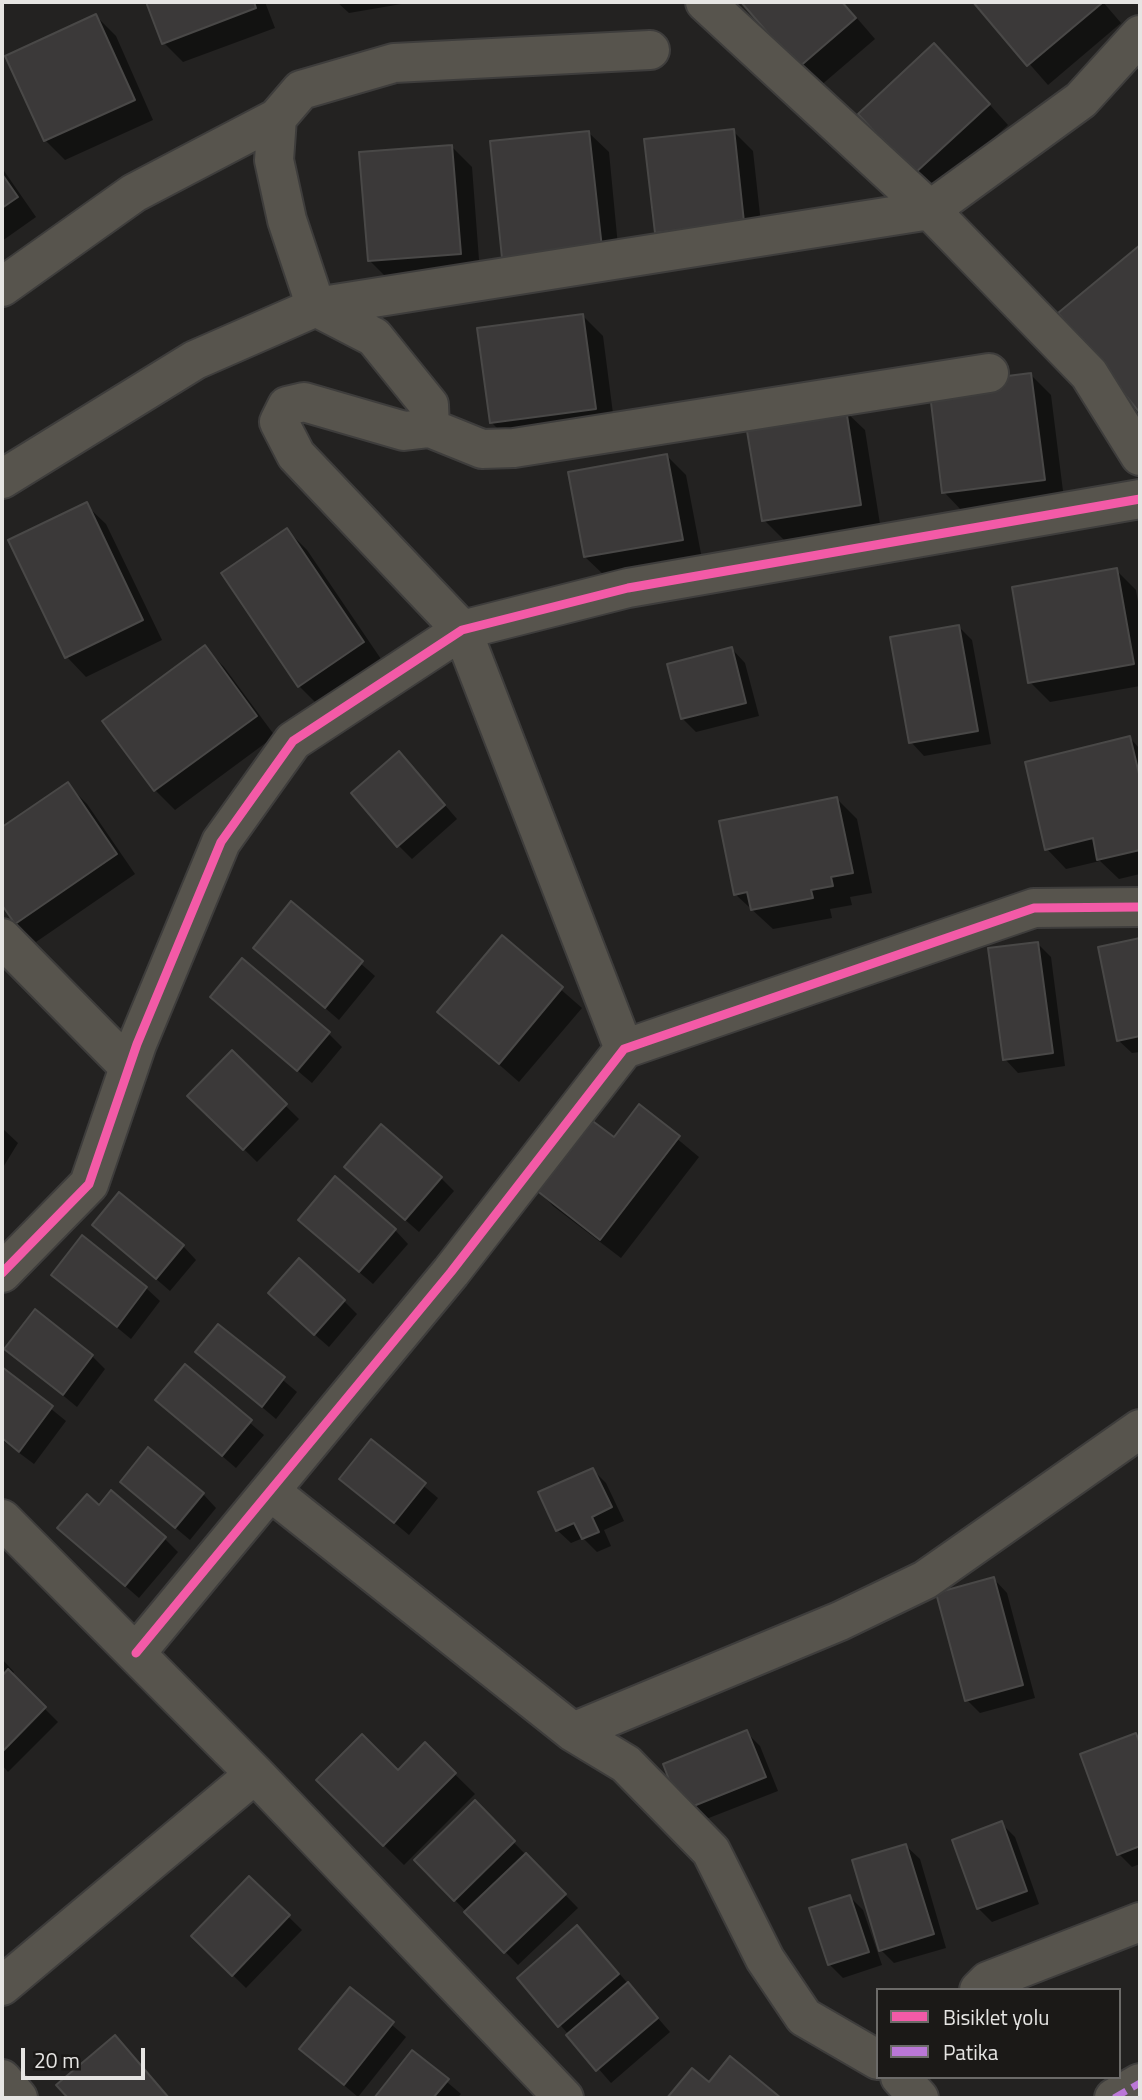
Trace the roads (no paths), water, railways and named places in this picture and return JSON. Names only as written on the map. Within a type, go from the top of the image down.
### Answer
[{"type":"street","points":[[705,2],[930,210],[1089,374],[1140,456]]},
{"type":"street","points":[[2,479],[195,360],[316,307],[930,210],[1080,100],[1140,35]]},
{"type":"street","points":[[2,287],[134,193],[277,118],[301,90],[394,63],[650,50]]},
{"type":"street","points":[[277,118],[274,160],[287,220],[316,307],[374,337],[429,405],[430,428]]},
{"type":"street","points":[[624,1049],[462,630],[296,455],[279,422],[287,406],[304,402],[404,431],[430,428],[482,449],[514,448],[989,373]]},
{"type":"street","points":[[2,1273],[89,1184],[129,1067],[221,842],[293,741],[462,630],[628,588],[1140,499]]},
{"type":"street","points":[[136,1653],[451,1272],[624,1049],[1034,908],[1140,907]]},
{"type":"street","points":[[2,938],[129,1067]]},
{"type":"street","points":[[573,1732],[840,1621],[925,1580],[1140,1429]]},
{"type":"street","points":[[270,1491],[573,1732],[626,1764],[711,1851],[765,1959],[804,2017],[876,2059]]},
{"type":"street","points":[[2,1519],[255,1773],[564,2098]]},
{"type":"street","points":[[2,1986],[255,1773]]},
{"type":"street","points":[[981,1988],[988,1981],[1140,1922]]},
{"type":"street","points":[[2,2079],[18,2098]]},
{"type":"street","points":[[902,2079],[919,2098]]},
{"type":"street","points":[[1114,2098],[1140,2084]]}]
